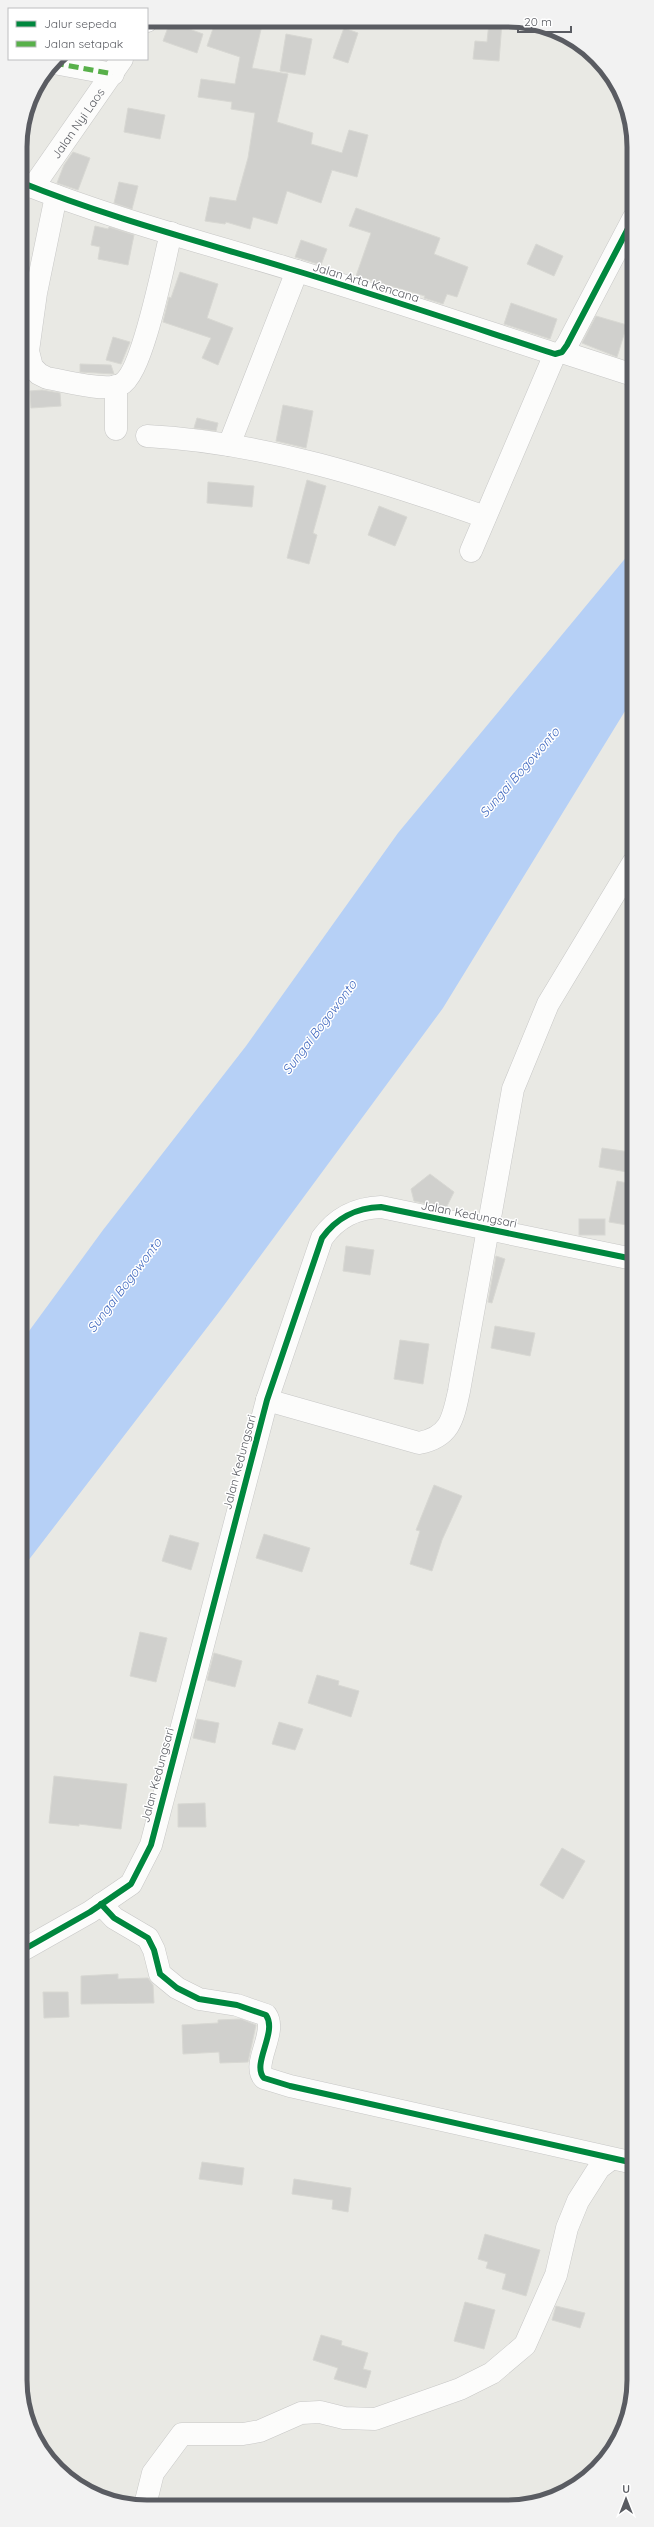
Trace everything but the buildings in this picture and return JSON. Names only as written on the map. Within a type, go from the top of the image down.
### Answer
[{"type":"street","points":[[61,63],[118,67]]},
{"type":"street","name":"Jalan Nyi Laos","points":[[27,184],[118,67]]},
{"type":"street","name":"Jalan Arta Kencana","points":[[27,184],[56,196],[171,233],[627,373]]},
{"type":"street","points":[[56,196],[36,293],[29,358],[32,367],[39,374],[47,378],[101,387],[116,386],[128,380],[137,361],[153,310],[171,233]]},
{"type":"street","points":[[471,551],[559,353],[627,230]]},
{"type":"street","points":[[229,445],[297,271]]},
{"type":"street","points":[[116,386],[116,429]]},
{"type":"street","points":[[147,436],[229,445],[333,469],[485,518]]},
{"type":"street","points":[[267,1400],[419,1443],[432,1440],[444,1432],[454,1411],[459,1392],[486,1229],[513,1089],[548,1004],[627,873]]},
{"type":"street","name":"Jalan Kedungsari","points":[[27,1948],[102,1904],[131,1884],[150,1845],[267,1400],[322,1238],[328,1229],[346,1215],[358,1209],[381,1207],[627,1258]]},
{"type":"street","points":[[102,1904],[114,1918],[148,1938],[154,1950],[160,1974],[177,1988],[199,1999],[237,2005],[266,2015],[269,2022],[268,2034],[260,2068],[264,2078],[290,2086],[627,2162]]},
{"type":"street","points":[[145,2500],[153,2473],[182,2434],[243,2434],[260,2431],[301,2413],[320,2412],[344,2418],[375,2419],[460,2389],[492,2373],[525,2345],[556,2275],[567,2228],[578,2201],[599,2168],[611,2159]]},
{"type":"water","name":"Sungai Bogowonto","points":[[627,556],[627,708],[443,1008],[219,1312],[27,1562],[27,1334],[103,1230],[246,1046],[398,833]]},
{"type":"marked path","points":[[60,64],[113,74]]},
{"type":"cycle path","points":[[27,185],[53,195],[153,228],[287,268],[555,354],[562,352],[567,345],[627,230]]},
{"type":"cycle path","points":[[27,1948],[90,1912],[131,1884],[151,1845],[267,1400],[322,1238],[334,1224],[348,1215],[363,1209],[381,1207],[627,1258]]},
{"type":"cycle path","points":[[101,1904],[114,1918],[148,1938],[154,1950],[160,1974],[177,1988],[199,1999],[237,2005],[266,2015],[269,2022],[269,2030],[261,2065],[261,2072],[264,2078],[290,2086],[627,2161]]}]
